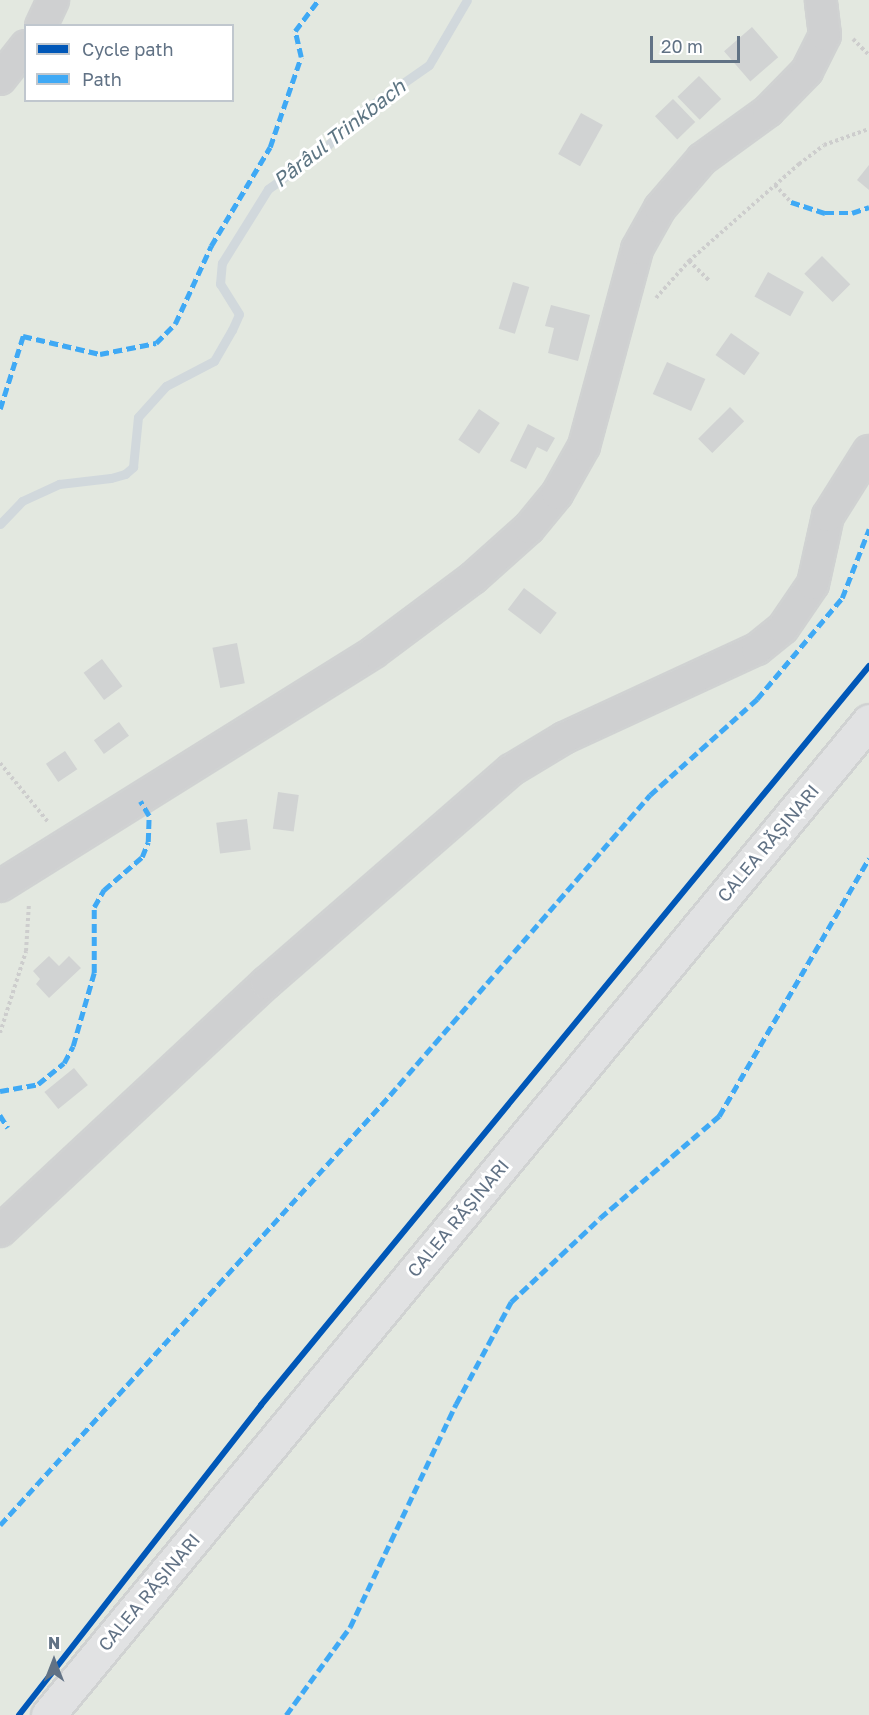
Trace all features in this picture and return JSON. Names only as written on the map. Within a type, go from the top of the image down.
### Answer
[{"type":"main road","name":"CALEA RĂȘINARI","points":[[48,1715],[869,721]]},
{"type":"lane","points":[[41,24],[53,0]]},
{"type":"lane","points":[[0,886],[374,652],[473,578],[529,528],[557,494],[584,446],[637,249],[660,208],[702,159],[768,111],[807,71],[825,35],[821,0]]},
{"type":"lane","points":[[0,79],[24,49]]},
{"type":"lane","points":[[0,1231],[266,982],[511,770],[564,738],[757,649],[783,628],[813,584],[828,516],[869,451]]},
{"type":"path","points":[[865,49],[869,55]]},
{"type":"path","points":[[649,308],[690,261],[824,144],[869,129]]},
{"type":"path","points":[[775,185],[791,202]]},
{"type":"path","points":[[690,261],[709,280]]},
{"type":"path","points":[[0,763],[67,845]]},
{"type":"path","points":[[0,1033],[26,951],[29,897]]},
{"type":"shaded area","points":[[0,0],[869,0],[869,1715],[0,1715]]},
{"type":"building","points":[[752,27],[778,57],[750,81],[724,51]]},
{"type":"building","points":[[699,76],[721,99],[700,120],[677,97]]},
{"type":"building","points":[[673,99],[695,122],[677,139],[655,116]]},
{"type":"building","points":[[581,113],[603,125],[580,166],[558,154]]},
{"type":"building","points":[[869,165],[869,190],[857,180]]},
{"type":"building","points":[[822,256],[850,284],[833,302],[804,274]]},
{"type":"building","points":[[768,272],[804,292],[790,316],[754,296]]},
{"type":"building","points":[[513,282],[529,287],[515,334],[499,329]]},
{"type":"building","points":[[551,305],[590,315],[578,361],[548,353],[554,328],[545,326]]},
{"type":"building","points":[[731,333],[760,353],[744,375],[716,355]]},
{"type":"building","points":[[667,362],[705,379],[691,411],[653,394]]},
{"type":"building","points":[[730,407],[744,421],[712,453],[698,439]]},
{"type":"building","points":[[479,409],[500,423],[479,454],[458,440]]},
{"type":"building","points":[[528,424],[555,438],[547,452],[537,447],[526,469],[510,461]]},
{"type":"building","points":[[524,588],[557,613],[540,634],[508,610]]},
{"type":"building","points":[[237,643],[245,683],[220,688],[212,648]]},
{"type":"building","points":[[102,659],[122,686],[104,700],[84,673]]},
{"type":"building","points":[[119,722],[129,736],[104,754],[94,740]]},
{"type":"building","points":[[65,751],[77,769],[58,782],[46,764]]},
{"type":"building","points":[[278,792],[299,795],[294,832],[273,829]]},
{"type":"building","points":[[247,819],[251,850],[220,854],[216,823]]},
{"type":"building","points":[[49,956],[59,966],[69,956],[81,968],[49,998],[36,984],[40,979],[33,971]]},
{"type":"building","points":[[74,1068],[88,1085],[58,1109],[44,1092]]},
{"type":"waterway","name":"Pârâul Trinkbach","points":[[0,524],[22,501],[59,484],[111,478],[125,474],[133,467],[138,417],[166,386],[214,361],[232,330],[239,314],[220,284],[222,263],[268,189],[324,149],[363,111],[429,65],[467,0]]},
{"type":"marked path","points":[[0,409],[23,336],[100,354],[156,343],[175,324],[211,246],[270,147],[301,57],[295,31],[318,0]]},
{"type":"marked path","points":[[791,202],[825,213],[852,213],[869,207]]},
{"type":"marked path","points":[[0,1525],[390,1095],[650,795],[757,699],[842,598],[869,529]]},
{"type":"marked path","points":[[0,1091],[38,1084],[64,1063],[73,1046],[94,973],[94,907],[104,890],[142,857],[148,842],[149,816],[140,801]]},
{"type":"marked path","points":[[286,1715],[350,1627],[456,1404],[511,1302],[600,1218],[719,1116],[869,858]]},
{"type":"marked path","points":[[0,1115],[8,1128]]},
{"type":"cycle path","points":[[19,1715],[261,1405],[869,666]]}]
